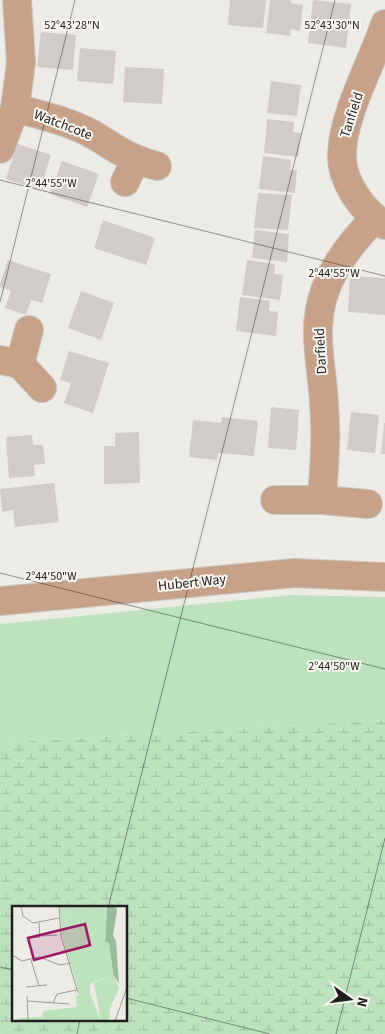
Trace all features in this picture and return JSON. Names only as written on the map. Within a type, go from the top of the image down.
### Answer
[{"type":"street","points":[[0,149],[15,108],[21,62],[17,0]]},
{"type":"street","name":"Tanfield","points":[[380,222],[363,207],[353,190],[346,174],[342,154],[346,126],[385,24]]},
{"type":"street","name":"Watchcote","points":[[15,108],[60,121],[91,134],[139,170]]},
{"type":"street","name":"Darfield","points":[[322,500],[326,436],[318,328],[322,302],[329,278],[341,256],[380,222]]},
{"type":"street","points":[[28,330],[10,362],[42,388]]},
{"type":"street","points":[[275,500],[322,500],[368,504]]},
{"type":"street","name":"Hubert Way","points":[[0,601],[294,573],[385,577]]},
{"type":"green space","points":[[291,595],[385,597],[385,720],[0,743],[0,624]]},
{"type":"green space","points":[[385,720],[385,1034],[0,1034],[0,743]]},
{"type":"building","points":[[230,0],[266,0],[263,28],[228,25]]},
{"type":"building","points":[[270,0],[291,0],[291,3],[303,5],[300,31],[291,29],[290,36],[266,33]]},
{"type":"building","points":[[313,0],[351,4],[346,48],[308,43]]},
{"type":"building","points":[[41,32],[76,35],[73,70],[37,67]]},
{"type":"building","points":[[80,48],[116,51],[113,84],[77,81]]},
{"type":"building","points":[[125,67],[164,69],[162,104],[123,102]]},
{"type":"building","points":[[271,81],[301,85],[297,116],[267,113]]},
{"type":"building","points":[[267,119],[294,122],[293,132],[301,133],[298,157],[264,153]]},
{"type":"building","points":[[17,144],[51,155],[40,190],[6,179]]},
{"type":"building","points":[[263,156],[291,160],[290,170],[297,170],[295,193],[259,189]]},
{"type":"building","points":[[62,161],[99,174],[87,207],[50,194]]},
{"type":"building","points":[[258,193],[292,195],[288,230],[254,228]]},
{"type":"building","points":[[103,220],[155,238],[146,265],[94,248]]},
{"type":"building","points":[[255,230],[289,234],[287,262],[252,258]]},
{"type":"building","points":[[8,260],[51,274],[42,303],[31,300],[26,315],[5,308],[11,291],[0,287],[0,284]]},
{"type":"building","points":[[247,260],[275,264],[274,274],[283,275],[280,300],[242,295]]},
{"type":"building","points":[[350,276],[385,278],[385,315],[348,312]]},
{"type":"building","points":[[81,291],[114,303],[101,340],[68,328]]},
{"type":"building","points":[[240,297],[270,301],[269,311],[278,312],[276,336],[236,331]]},
{"type":"building","points":[[69,351],[109,363],[93,413],[64,403],[71,383],[60,380]]},
{"type":"building","points":[[271,407],[299,410],[296,450],[268,448]]},
{"type":"building","points":[[351,412],[379,415],[375,453],[347,450]]},
{"type":"building","points":[[222,417],[258,421],[254,456],[218,453],[217,460],[189,457],[193,420],[221,423]]},
{"type":"building","points":[[384,423],[385,454],[381,454]]},
{"type":"building","points":[[139,432],[140,483],[104,484],[104,446],[115,446],[115,433]]},
{"type":"building","points":[[32,435],[33,445],[43,445],[45,464],[34,465],[35,476],[9,478],[6,437]]},
{"type":"building","points":[[54,483],[59,522],[15,527],[13,510],[2,512],[0,489]]}]
